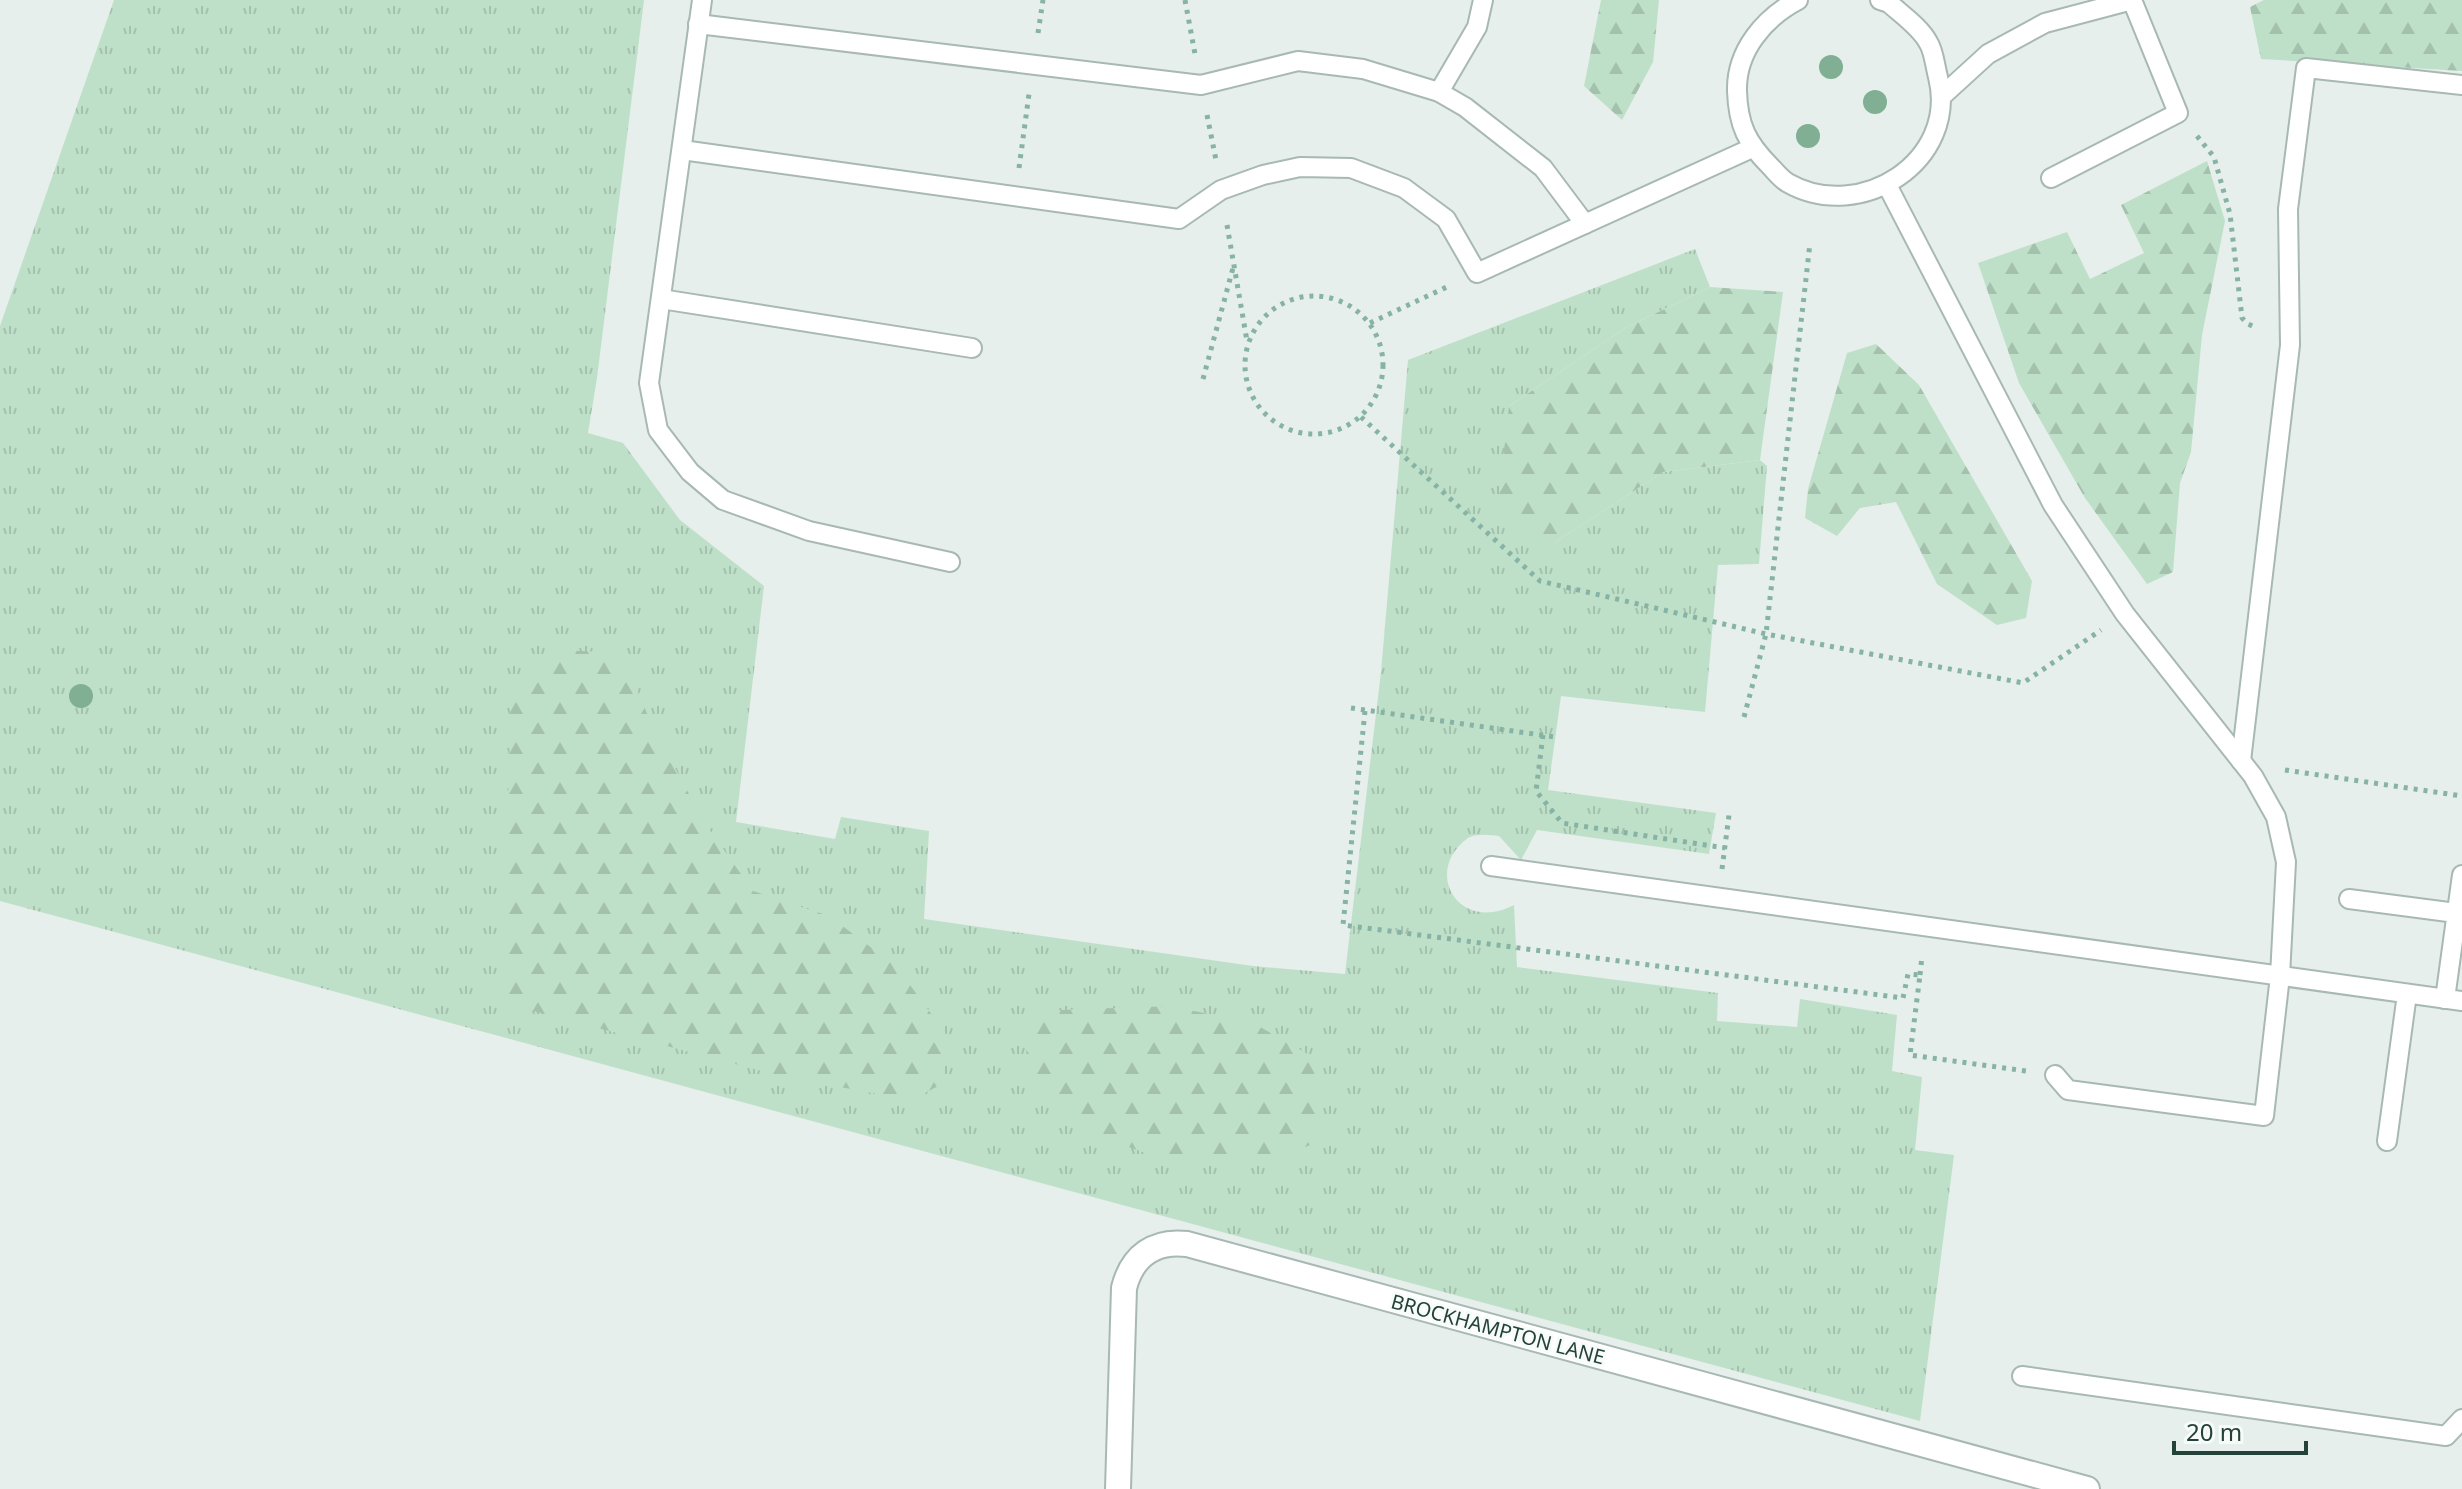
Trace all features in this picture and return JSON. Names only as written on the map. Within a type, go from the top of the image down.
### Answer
[{"type":"street","name":"BROCKHAMPTON LANE","points":[[1118,1489],[1124,1288],[1127,1274],[1146,1251],[1173,1242],[2087,1489]]},
{"type":"lane","points":[[702,0],[649,383],[658,430],[690,472],[723,500],[809,531],[950,562]]},
{"type":"lane","points":[[1439,92],[1477,27],[1483,0]]},
{"type":"lane","points":[[1798,0],[1777,5],[1751,40],[1737,79],[1737,114],[1752,148],[1786,183],[1818,195],[1854,196],[1887,185],[1910,169],[1933,137],[1942,96],[1929,42],[1889,1]]},
{"type":"lane","points":[[1942,96],[1988,54],[2045,23],[2132,0],[2178,113],[2051,178]]},
{"type":"lane","points":[[698,24],[1201,85],[1298,61],[1363,69],[1439,92],[1465,107],[1543,168],[1585,224]]},
{"type":"lane","points":[[2241,761],[2290,345],[2288,209],[2306,68],[2462,85]]},
{"type":"lane","points":[[682,150],[1179,219],[1221,190],[1263,175],[1300,167],[1351,168],[1404,188],[1446,219],[1477,273],[1752,148]]},
{"type":"lane","points":[[1887,185],[2053,505],[2125,614],[2253,776],[2276,817],[2286,862],[2280,976],[2264,1116],[2068,1090],[2055,1075]]},
{"type":"lane","points":[[661,299],[972,348]]},
{"type":"lane","points":[[1491,866],[2453,1000],[2456,913],[2462,875]]},
{"type":"lane","points":[[2349,899],[2456,913]]},
{"type":"lane","points":[[2387,1141],[2407,994]]},
{"type":"lane","points":[[2022,1376],[2446,1436],[2462,1419]]},
{"type":"path","points":[[2178,113],[2214,157],[2230,214],[2242,318],[2254,327]]},
{"type":"path","points":[[1221,190],[1247,342],[1244,369],[1251,395],[1267,416],[1290,430],[1316,434],[1340,429],[1361,417],[1376,398],[1383,375],[1383,351],[1370,323],[1348,303],[1318,294],[1288,299],[1263,316],[1247,342]]},
{"type":"path","points":[[1744,717],[1766,634],[1810,243]]},
{"type":"path","points":[[1203,379],[1234,264]]},
{"type":"path","points":[[1370,323],[1477,273]]},
{"type":"path","points":[[1361,417],[1540,581],[1766,634],[2023,683],[2125,614]]},
{"type":"path","points":[[1351,708],[1555,737]]},
{"type":"path","points":[[1365,711],[1343,925],[1903,998],[1908,974],[1920,975],[1910,1055],[2055,1075]]},
{"type":"path","points":[[1543,735],[1536,791],[1562,823],[1725,848]]},
{"type":"path","points":[[2302,772],[2462,796]]},
{"type":"path","points":[[1718,897],[1729,815]]},
{"type":"green space","points":[[114,0],[644,0],[588,433],[623,443],[680,520],[764,586],[736,822],[835,839],[841,817],[929,831],[924,919],[1253,966],[1345,974],[1381,672],[1408,360],[1695,249],[1710,287],[1625,328],[1509,406],[1554,543],[1663,472],[1760,460],[1767,466],[1759,564],[1718,565],[1705,712],[1561,696],[1548,790],[1716,813],[1709,854],[1537,830],[1521,860],[1499,836],[1479,835],[1468,838],[1454,852],[1448,866],[1448,881],[1453,895],[1463,905],[1477,911],[1494,912],[1514,905],[1517,967],[1718,993],[1717,1021],[1797,1027],[1800,999],[1897,1015],[1892,1071],[1922,1077],[1915,1150],[1954,1155],[1920,1421],[0,901],[0,326]]},
{"type":"green space","points":[[1601,0],[1659,0],[1653,62],[1622,120],[1584,86]]},
{"type":"green space","points":[[2264,0],[2462,0],[2462,71],[2261,59],[2250,7]]},
{"type":"green space","points":[[2207,161],[2225,221],[2202,335],[2191,452],[2180,483],[2173,572],[2147,584],[2085,498],[2019,383],[1978,263],[2067,232],[2090,279],[2144,253],[2121,205]]},
{"type":"green space","points":[[1710,287],[1783,292],[1760,460],[1663,472],[1554,543],[1497,512],[1509,406],[1625,328]]},
{"type":"green space","points":[[1876,344],[1919,385],[2032,581],[2026,618],[1997,625],[1937,584],[1896,502],[1860,508],[1837,536],[1805,518],[1808,489],[1847,353]]},
{"type":"green space","points":[[558,650],[603,652],[628,668],[651,723],[704,822],[753,891],[829,916],[896,966],[946,1034],[944,1083],[911,1100],[785,1077],[518,1007],[502,995],[511,701],[527,668]]},
{"type":"green space","points":[[1171,1006],[1255,1024],[1306,1053],[1325,1099],[1310,1145],[1267,1163],[1157,1157],[1106,1139],[1049,1095],[1026,1067],[1027,1032],[1062,1010]]}]
